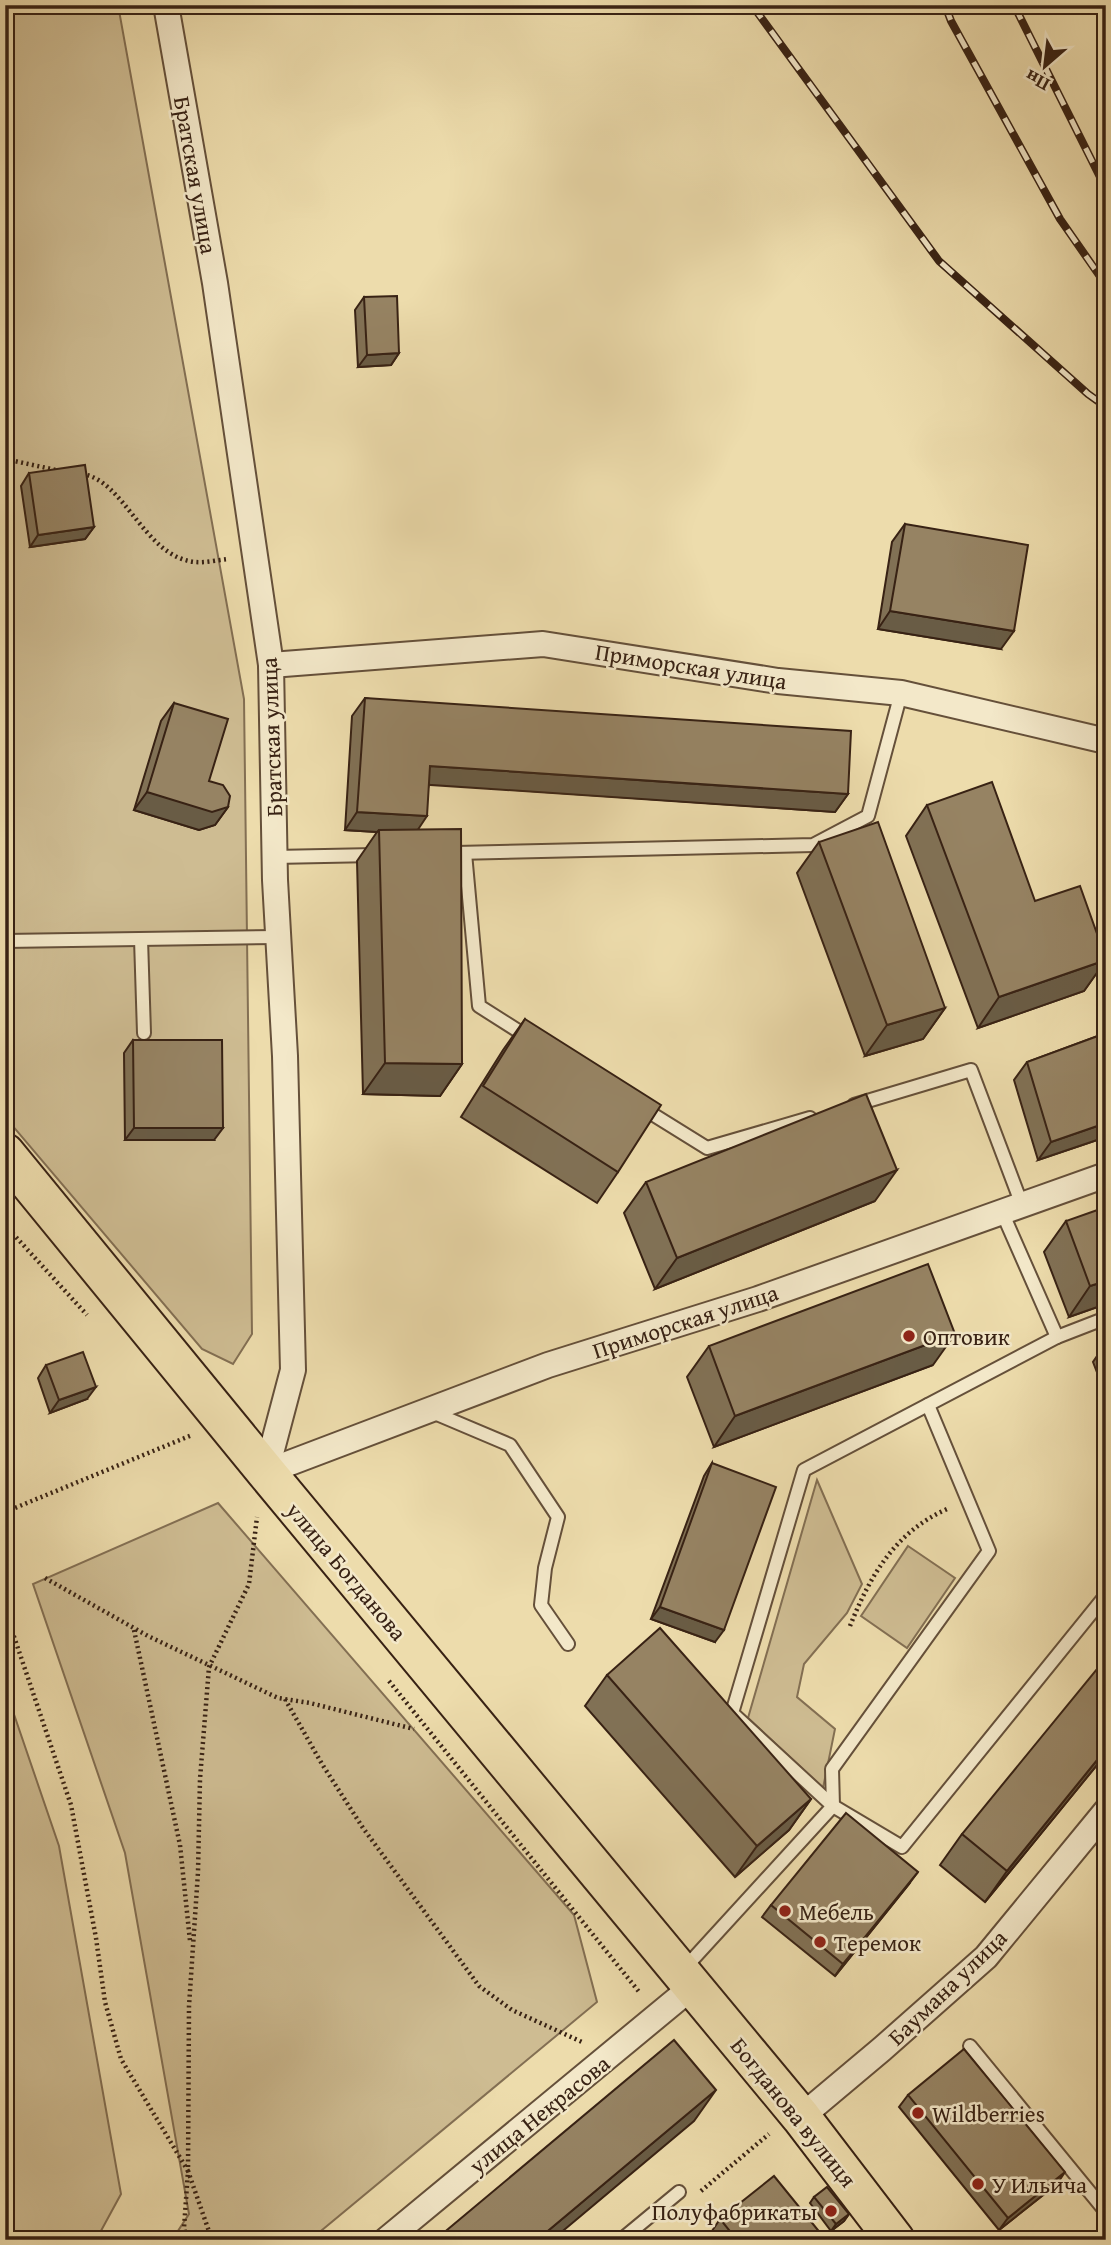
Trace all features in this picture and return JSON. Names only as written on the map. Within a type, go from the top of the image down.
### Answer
[{"type":"main road","name":"улица Богданова","points":[[5,1153],[686,1980]]},
{"type":"main road","name":"Богданова вулиця","points":[[686,1980],[788,2122],[895,2240]]},
{"type":"street","name":"Братская улица","points":[[166,5],[215,284],[271,665],[274,857],[285,1056],[293,1370],[266,1472]]},
{"type":"street","name":"Приморская улица","points":[[271,665],[543,644],[778,681],[901,693],[1106,741]]},
{"type":"street","name":"Приморская улица","points":[[266,1472],[548,1365],[758,1299],[1106,1175]]},
{"type":"street","name":"Баумана улица","points":[[788,2122],[986,1957],[1106,1811]]},
{"type":"street","name":"улица Некрасова","points":[[386,2240],[611,2055],[686,1980]]},
{"type":"lane","points":[[438,853],[813,845],[868,816],[901,693]]},
{"type":"lane","points":[[465,853],[479,1006],[548,1049]]},
{"type":"lane","points":[[274,857],[383,854]]},
{"type":"lane","points":[[5,941],[278,937]]},
{"type":"lane","points":[[141,939],[144,1033]]},
{"type":"lane","points":[[839,1110],[971,1070],[1012,1209],[1057,1337]]},
{"type":"lane","points":[[627,1099],[707,1149],[826,1113]]},
{"type":"lane","points":[[1106,1318],[1057,1337],[804,1470],[732,1713],[833,1806],[902,1847],[1106,1595]]},
{"type":"lane","points":[[686,1980],[833,1806],[832,1769],[989,1551],[928,1405]]},
{"type":"lane","points":[[428,1410],[510,1445],[558,1517],[545,1568],[541,1605],[568,1644]]},
{"type":"lane","points":[[970,2046],[1106,2212]]},
{"type":"lane","points":[[621,2240],[679,2192]]},
{"type":"lane","points":[[634,2229],[644,2240]]},
{"type":"path","points":[[5,459],[60,471]]},
{"type":"path","points":[[79,474],[89,475],[106,486],[148,534],[171,554],[195,562],[256,556]]},
{"type":"path","points":[[5,1512],[225,1421]]},
{"type":"path","points":[[850,1626],[876,1571],[903,1536],[938,1513],[968,1500]]},
{"type":"path","points":[[187,2240],[184,2228],[188,2171],[189,2007],[200,1779],[209,1667],[249,1584],[257,1516]]},
{"type":"path","points":[[45,1578],[134,1629],[209,1667],[285,1699],[414,1729]]},
{"type":"path","points":[[5,1610],[71,1805],[105,2002],[121,2059],[188,2171],[212,2240]]},
{"type":"path","points":[[134,1629],[180,1845],[192,1955]]},
{"type":"path","points":[[285,1699],[363,1828],[479,1986],[512,2010],[611,2055]]},
{"type":"path","points":[[679,2192],[693,2197],[788,2122]]},
{"type":"shaded area","points":[[5,5],[118,5],[244,699],[252,1334],[233,1364],[202,1349],[5,1117]]},
{"type":"shaded area","points":[[817,1480],[862,1584],[847,1613],[804,1664],[797,1697],[835,1729],[823,1788],[748,1718]]},
{"type":"shaded area","points":[[218,1503],[574,1915],[597,2002],[310,2240],[172,2240],[189,2214],[125,1853],[33,1584]]},
{"type":"shaded area","points":[[908,1546],[955,1578],[907,1648],[861,1616]]},
{"type":"shaded area","points":[[5,1688],[59,1846],[121,2194],[96,2240],[5,2240]]},
{"type":"building","points":[[397,296],[399,353],[367,355],[364,297]]},
{"type":"building","points":[[85,465],[94,527],[38,535],[29,473]]},
{"type":"building","points":[[905,524],[1028,545],[1014,631],[890,611]]},
{"type":"building","points":[[365,698],[851,731],[848,794],[430,766],[427,816],[357,812]]},
{"type":"building","points":[[174,703],[228,719],[209,781],[223,785],[230,796],[228,807],[212,812],[147,792]]},
{"type":"building","points":[[992,782],[1035,901],[1080,886],[1106,959],[999,997],[927,805]]},
{"type":"building","points":[[878,822],[945,1008],[887,1025],[819,842]]},
{"type":"building","points":[[461,829],[462,1064],[385,1063],[379,830]]},
{"type":"building","points":[[525,1019],[661,1105],[618,1172],[483,1086]]},
{"type":"building","points":[[1106,1033],[1106,1123],[1051,1142],[1027,1062]]},
{"type":"building","points":[[133,1040],[222,1040],[223,1128],[134,1128]]},
{"type":"building","points":[[866,1094],[897,1170],[677,1258],[646,1182]]},
{"type":"building","points":[[1106,1207],[1106,1281],[1090,1286],[1066,1221]]},
{"type":"building","points":[[928,1264],[955,1334],[735,1416],[709,1346]]},
{"type":"building","points":[[83,1352],[96,1387],[59,1400],[46,1365]]},
{"type":"building","points":[[712,1463],[776,1487],[724,1630],[660,1607]]},
{"type":"building","points":[[660,1628],[811,1799],[757,1846],[607,1675]]},
{"type":"building","points":[[1106,1658],[1106,1749],[1007,1871],[962,1834]]},
{"type":"building","points":[[846,1813],[918,1872],[843,1964],[771,1905]]},
{"type":"building","points":[[674,2040],[716,2090],[537,2240],[435,2240]]},
{"type":"building","points":[[964,2049],[1065,2172],[1008,2218],[908,2095]]},
{"type":"building","points":[[774,2176],[826,2240],[737,2240],[720,2219]]},
{"type":"building","points":[[827,2187],[849,2214],[836,2224],[814,2197]]},
{"type":"building","points":[[1105,2224],[1106,2240],[1087,2240]]},
{"type":"railway","points":[[752,5],[939,261],[1106,407]]},
{"type":"railway","points":[[945,5],[951,21],[1060,219],[1106,285]]},
{"type":"railway","points":[[1014,5],[1106,189]]},
{"type":"place","name":"Оптовик","points":[[909,1336]]},
{"type":"place","name":"Мебель","points":[[785,1911]]},
{"type":"place","name":"Теремок","points":[[820,1942]]},
{"type":"place","name":"Wildberries","points":[[918,2113]]},
{"type":"place","name":"У Ильича","points":[[978,2184]]},
{"type":"place","name":"Полуфабрикаты","points":[[831,2211]]}]
